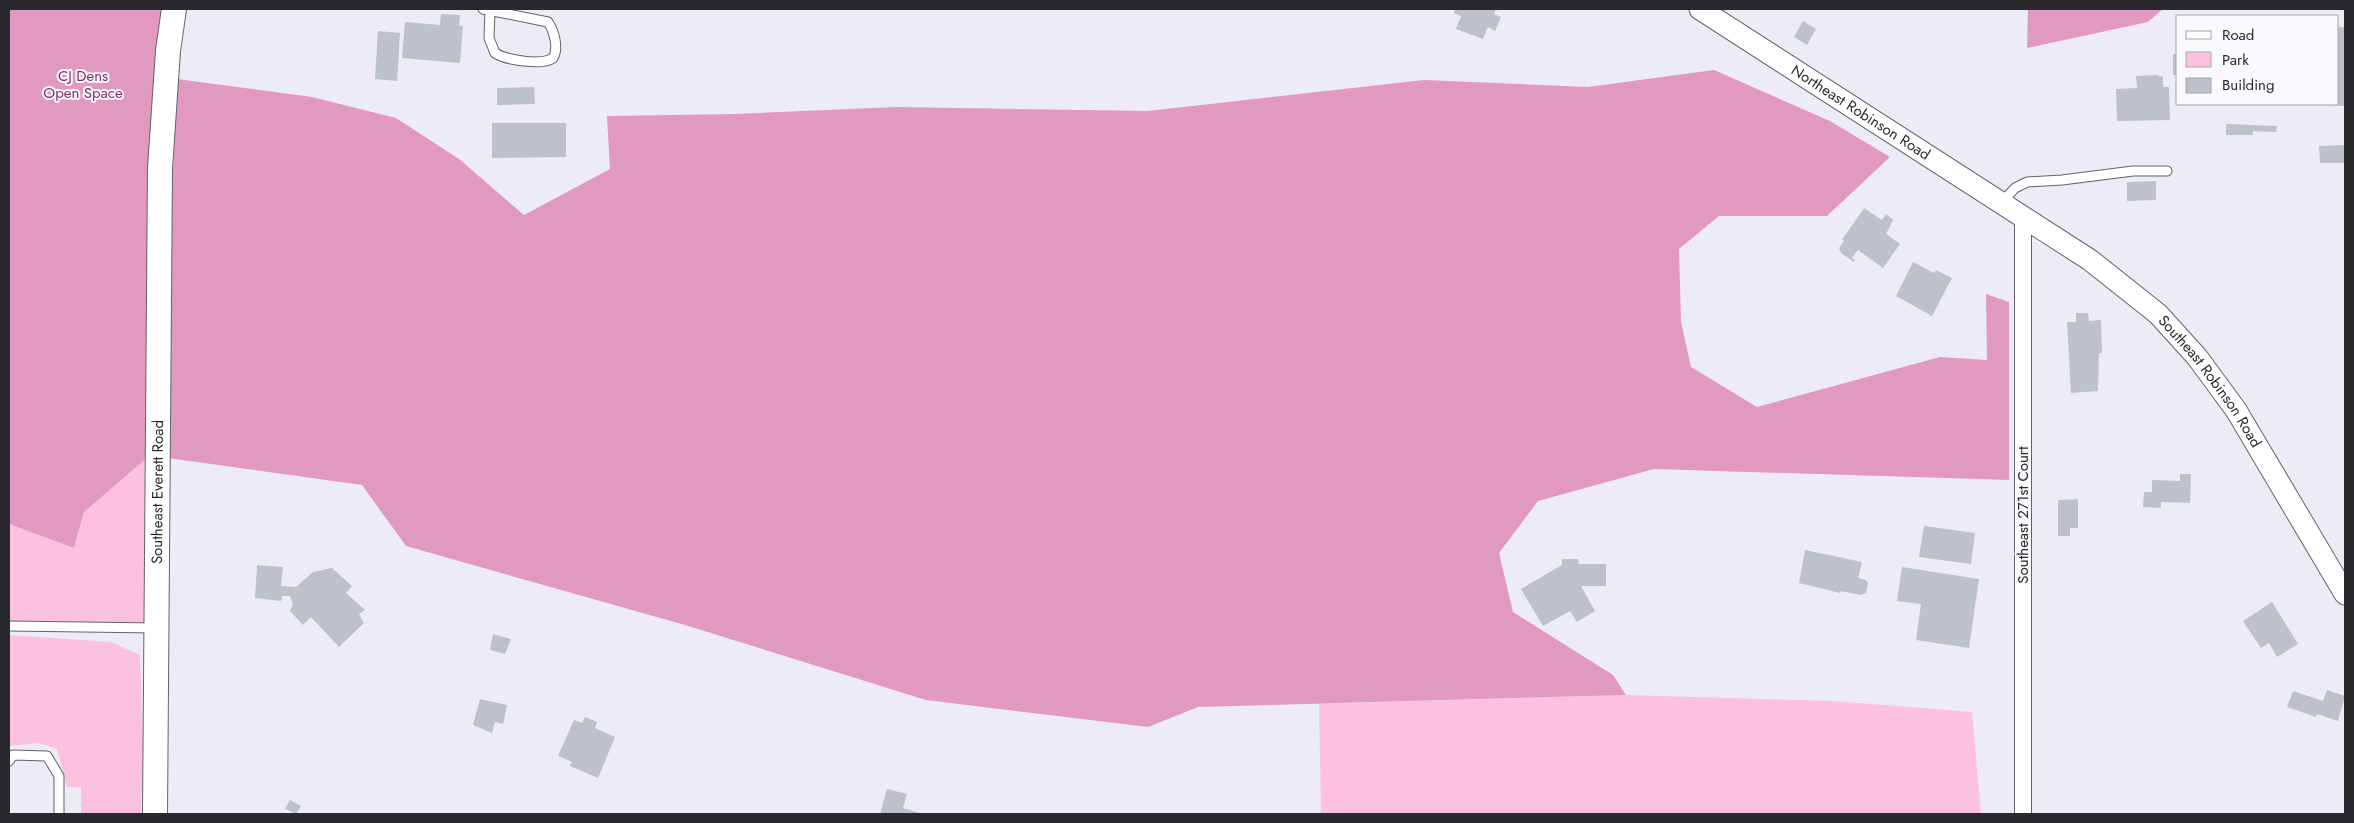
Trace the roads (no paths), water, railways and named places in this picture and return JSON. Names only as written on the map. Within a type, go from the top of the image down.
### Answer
[{"type":"main road","name":"Southeast Everett Road","points":[[155,814],[160,168],[166,71],[174,9]]},
{"type":"street","name":"Northeast Robinson Road","points":[[1700,9],[2023,216]]},
{"type":"street","name":"Southeast Robinson Road","points":[[2023,216],[2123,284],[2158,314],[2197,358],[2236,410],[2345,594]]},
{"type":"street","name":"Southeast 271st Court","points":[[2023,216],[2023,814]]},
{"type":"lane","points":[[486,10],[548,22],[553,28],[555,54],[553,58],[539,62],[506,58],[495,53],[489,38],[486,10]]},
{"type":"lane","points":[[2002,202],[2015,188],[2028,182],[2089,178],[2133,171],[2167,170]]},
{"type":"lane","points":[[9,626],[157,628]]},
{"type":"lane","points":[[9,761],[13,755],[46,756],[59,776],[59,814]]},
{"type":"park label","name":"CJ Dens Open Space","points":[[83,84]]}]
